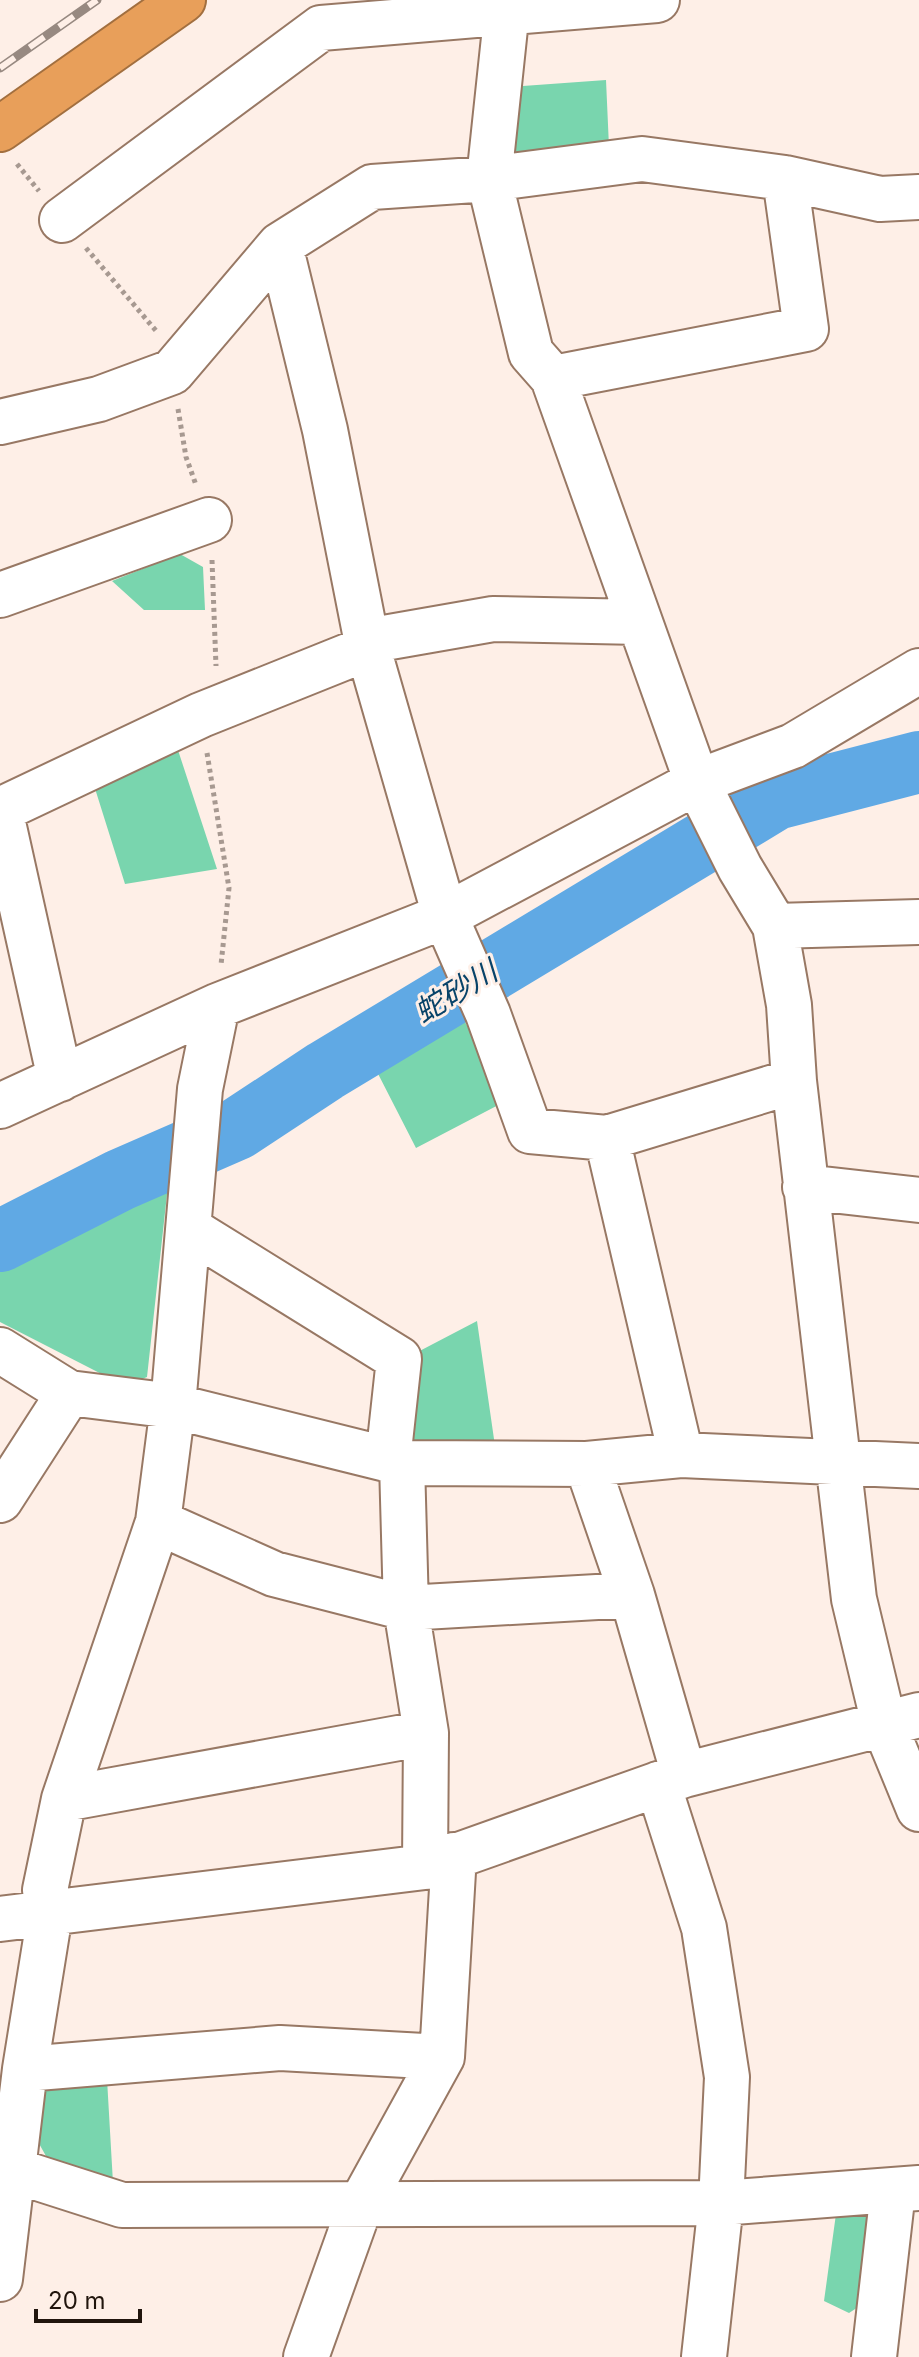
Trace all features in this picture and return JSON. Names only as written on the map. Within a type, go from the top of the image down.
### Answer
[{"type":"highway","points":[[0,129],[183,0]]},
{"type":"street","points":[[62,220],[321,28],[508,5],[657,0]]},
{"type":"street","points":[[508,5],[489,179],[531,353],[553,378],[697,782],[740,868],[775,926],[789,1005],[805,1187],[835,1461],[854,1599],[902,1720],[919,1809]]},
{"type":"street","points":[[0,422],[99,399],[172,372],[280,245],[372,187],[489,179],[642,159],[785,178],[880,199],[919,197]]},
{"type":"street","points":[[553,378],[806,329],[785,178]]},
{"type":"street","points":[[280,245],[325,430],[368,645],[445,916],[488,1014],[530,1131],[607,1138],[794,1081]]},
{"type":"street","points":[[0,595],[209,520]]},
{"type":"street","points":[[60,1079],[0,809],[201,715],[368,645],[493,619],[640,622]]},
{"type":"street","points":[[0,1106],[217,1006],[445,916],[697,782],[793,746],[919,671]]},
{"type":"street","points":[[775,926],[919,922]]},
{"type":"street","points":[[0,2279],[16,2171],[25,2069],[50,1914],[45,1890],[64,1799],[158,1522],[173,1406],[200,1089],[217,1006]]},
{"type":"street","points":[[607,1138],[681,1455]]},
{"type":"street","points":[[805,1187],[919,1200]]},
{"type":"street","points":[[189,1229],[399,1359],[395,1462],[406,1608],[426,1733],[440,1861],[442,2057],[360,2206],[306,2357]]},
{"type":"street","points":[[0,1350],[69,1393],[173,1406],[395,1462],[587,1464],[681,1455],[919,1466]]},
{"type":"street","points":[[0,1500],[69,1393]]},
{"type":"street","points":[[587,1464],[632,1595],[704,1928],[725,2062],[721,2203],[704,2357]]},
{"type":"street","points":[[158,1522],[274,1574],[406,1608],[632,1595]]},
{"type":"street","points":[[0,1919],[440,1861],[671,1779],[902,1720]]},
{"type":"street","points":[[64,1799],[426,1733]]},
{"type":"street","points":[[25,2069],[280,2048],[442,2057]]},
{"type":"street","points":[[16,2171],[122,2205],[721,2203],[906,2190],[874,2357]]},
{"type":"green space","points":[[606,80],[609,147],[520,160],[502,140],[509,87]]},
{"type":"green space","points":[[180,554],[203,567],[205,610],[144,610],[112,581]]},
{"type":"green space","points":[[175,741],[217,869],[125,884],[92,779]]},
{"type":"green space","points":[[463,1018],[506,1101],[416,1148],[373,1064]]},
{"type":"green space","points":[[168,1185],[147,1377],[125,1386],[0,1322],[0,1272]]},
{"type":"green space","points":[[477,1321],[495,1446],[412,1444],[410,1356]]},
{"type":"green space","points":[[52,2076],[107,2079],[113,2183],[51,2165],[37,2140],[32,2097]]},
{"type":"green space","points":[[883,2212],[875,2296],[849,2313],[824,2301],[836,2214]]},
{"type":"waterway","name":"蛇砂川","points":[[0,1241],[120,1180],[237,1129],[325,1071],[776,799],[919,762]]},
{"type":"railway","points":[[0,68],[97,0]]}]
